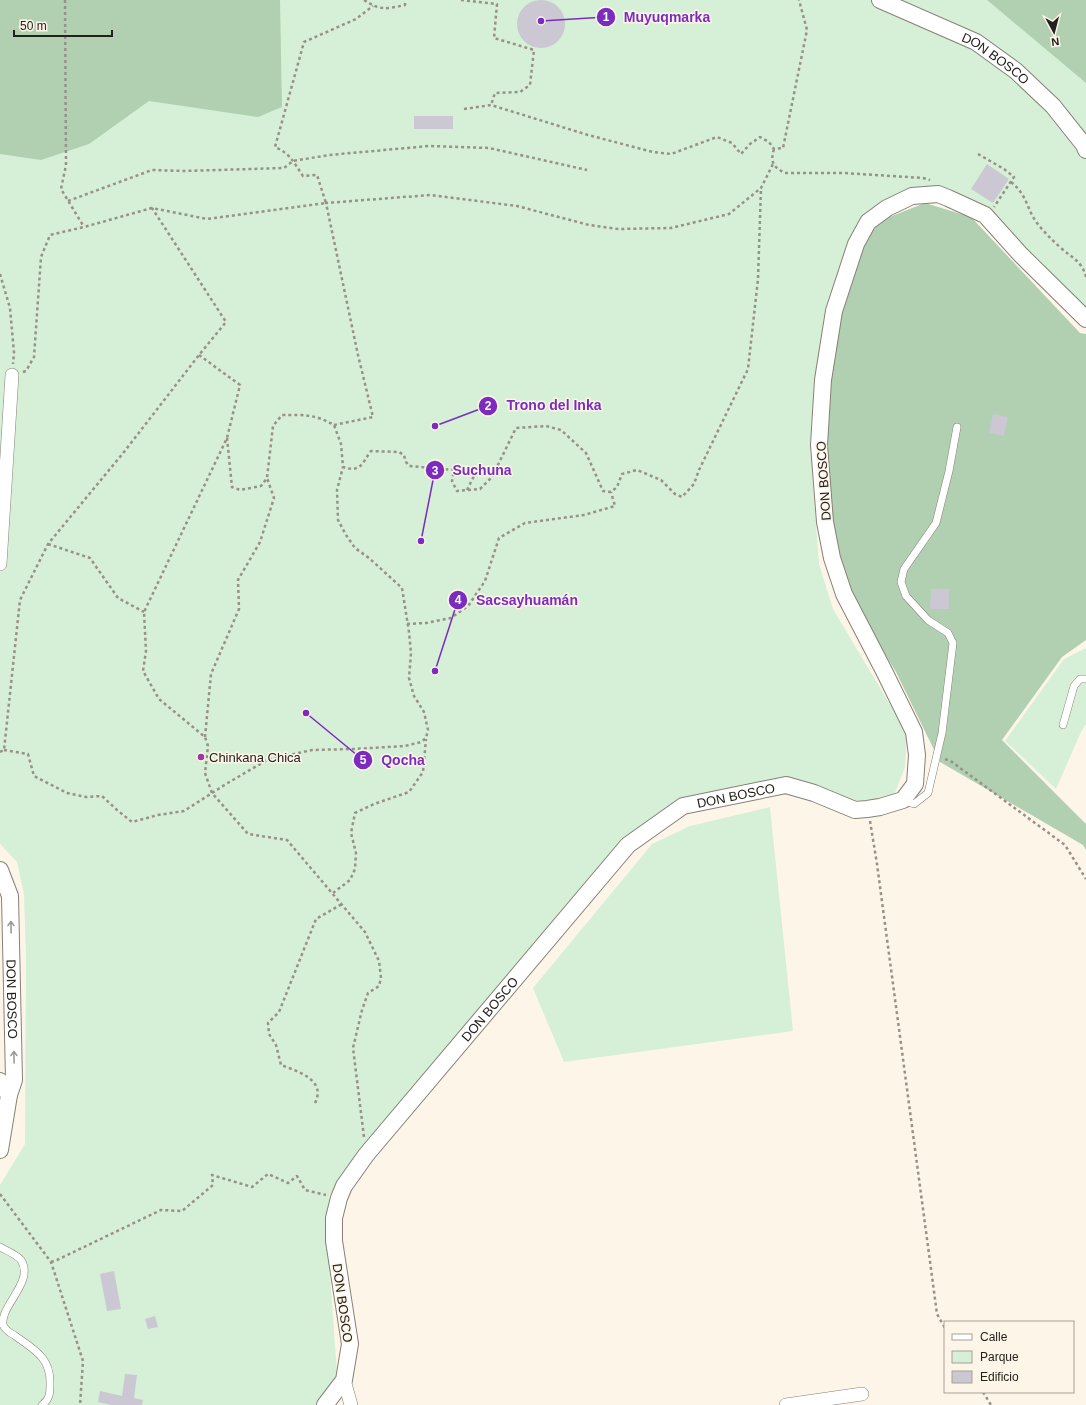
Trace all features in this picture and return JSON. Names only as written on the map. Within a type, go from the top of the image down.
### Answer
[{"type":"street","name":"DON BOSCO","points":[[880,0],[976,42],[1016,71],[1053,106],[1084,145],[1086,150]]},
{"type":"street","name":"DON BOSCO","points":[[325,1405],[344,1380],[350,1344],[334,1241],[334,1218],[344,1186],[366,1155],[628,844],[683,806],[786,785],[814,793],[855,810],[867,809],[880,807],[902,800],[915,784],[916,755],[914,732],[844,594],[832,558],[825,522],[819,446],[824,372],[834,311],[856,244],[868,222],[887,208],[912,196],[938,194],[985,215],[989,210],[1020,255],[1086,319]]},
{"type":"street","points":[[0,564],[12,374]]},
{"type":"street","name":"DON BOSCO","points":[[0,1150],[9,1095],[14,1080],[10,896],[1,880]]},
{"type":"street","points":[[0,1081],[9,1095]]},
{"type":"street","points":[[344,1380],[351,1405]]},
{"type":"street","points":[[786,1405],[862,1394]]},
{"type":"lane","points":[[902,800],[914,804],[928,793],[942,733],[953,643],[948,633],[928,620],[906,596],[901,582],[904,569],[936,523],[957,427]]},
{"type":"lane","points":[[1063,725],[1074,686],[1080,680],[1086,679]]},
{"type":"lane","points":[[0,1247],[13,1254],[20,1260],[24,1269],[22,1278],[3,1312],[2,1319],[3,1325],[9,1332],[41,1356],[48,1365],[50,1395],[47,1401],[42,1405]]},
{"type":"path","points":[[65,0],[66,165],[61,189],[84,227]]},
{"type":"path","points":[[364,0],[373,6],[386,9],[405,4],[405,0]]},
{"type":"path","points":[[461,0],[481,1],[497,4],[494,38],[534,50],[530,85],[520,92],[495,93],[491,105]]},
{"type":"path","points":[[774,149],[783,148],[807,30],[799,0]]},
{"type":"path","points":[[334,426],[373,417],[358,355],[326,203],[317,175],[303,176],[284,151],[275,147],[304,42],[356,19],[373,6]]},
{"type":"path","points":[[464,110],[491,105],[588,135],[653,152],[672,154],[717,137],[732,143],[741,154],[750,144],[760,137],[769,142],[774,149],[772,158],[773,164],[778,170],[785,173],[844,172],[923,178],[937,182]]},
{"type":"path","points":[[68,201],[152,170],[184,171],[284,168],[293,161],[329,155],[429,146],[489,148],[587,170]]},
{"type":"path","points":[[978,154],[1004,169],[1014,177],[989,210]]},
{"type":"path","points":[[0,274],[10,308],[14,353],[12,374],[26,371],[34,357],[41,257],[50,235],[152,208],[207,219],[326,203],[430,195],[517,206],[589,225],[618,229],[671,228],[729,214],[761,188],[773,164]]},
{"type":"path","points":[[1011,182],[1018,188],[1026,199],[1036,222],[1061,248],[1084,268],[1086,277]]},
{"type":"path","points":[[343,467],[352,470],[359,467],[371,451],[399,452],[404,455],[409,466],[454,470],[452,481],[457,491],[480,489],[492,477],[516,428],[546,426],[562,430],[586,453],[603,491],[611,492],[617,487],[622,474],[637,470],[662,480],[675,494],[682,497],[694,484],[699,470],[748,369],[758,279],[761,188]]},
{"type":"path","points":[[4,750],[20,600],[48,544],[124,452],[198,355],[226,322],[152,208]]},
{"type":"path","points":[[198,355],[240,385],[227,438],[144,612],[146,651],[143,671],[159,700],[205,737]]},
{"type":"path","points":[[333,893],[350,880],[355,869],[356,853],[352,833],[355,813],[374,804],[409,792],[422,772],[428,730],[424,712],[414,696],[409,678],[411,653],[402,588],[370,558],[355,548],[338,520],[337,490],[343,467],[341,444],[334,426],[323,419],[307,415],[282,415],[273,426],[267,478],[274,498],[260,542],[238,580],[239,609],[211,674],[205,737],[208,746],[205,773],[212,793],[248,834],[287,840],[365,932],[379,961],[381,978],[379,986],[368,993],[352,1048],[366,1155]]},
{"type":"path","points":[[227,438],[232,487],[240,490],[261,486],[267,478]]},
{"type":"path","points":[[467,490],[477,470]]},
{"type":"path","points":[[407,624],[426,623],[451,618],[468,606],[485,581],[498,538],[525,524],[584,515],[615,506],[611,492]]},
{"type":"path","points":[[48,544],[90,558],[118,598],[144,612]]},
{"type":"path","points":[[0,752],[4,750],[28,754],[34,776],[67,793],[86,797],[102,796],[132,822],[158,815],[184,811],[267,760],[312,750],[405,746],[421,742],[426,738]]},
{"type":"path","points":[[936,754],[952,762],[1066,845],[1086,879]]},
{"type":"path","points":[[867,809],[878,864],[936,1314],[944,1326]]},
{"type":"path","points":[[315,1103],[318,1098],[315,1083],[304,1073],[281,1065],[276,1045],[269,1034],[268,1023],[279,1012],[316,919],[342,904]]},
{"type":"path","points":[[51,1262],[161,1210],[182,1211],[213,1185],[212,1175],[252,1187],[268,1174],[288,1183],[297,1176],[305,1190],[339,1198]]},
{"type":"path","points":[[0,1194],[51,1262],[83,1361],[80,1405]]},
{"type":"path","points":[[984,1393],[991,1405]]},
{"type":"green space","points":[[0,0],[1086,0],[1086,132],[1076,140],[1086,158],[1086,310],[981,207],[924,188],[867,213],[822,328],[810,445],[819,564],[833,609],[907,733],[905,767],[893,798],[828,802],[763,787],[683,804],[627,844],[353,1162],[330,1194],[327,1232],[337,1374],[317,1405],[0,1405],[0,1185],[25,1144],[26,956],[24,895],[17,862],[0,844]]},
{"type":"green space","points":[[0,0],[280,0],[282,107],[258,117],[149,101],[89,144],[41,160],[0,154]]},
{"type":"green space","points":[[987,0],[1086,0],[1086,83]]},
{"type":"green space","points":[[925,203],[971,217],[1080,333],[1086,334],[1086,640],[1062,657],[1002,740],[1086,824],[1086,850],[1083,845],[940,762],[896,672],[861,615],[833,546],[824,465],[836,322],[869,225]]},
{"type":"green space","points":[[1086,648],[1086,724],[1056,789],[1005,741],[1064,659]]},
{"type":"green space","points":[[770,807],[793,1031],[564,1062],[533,988],[652,844],[690,826]]},
{"type":"building","points":[[541,0],[550,2],[558,7],[563,15],[565,24],[563,33],[558,41],[550,46],[541,48],[532,46],[524,41],[519,33],[517,24],[519,15],[524,7],[532,2]]},
{"type":"building","points":[[414,116],[453,116],[453,129],[414,129]]},
{"type":"building","points":[[987,164],[1009,179],[993,203],[971,189]]},
{"type":"building","points":[[993,414],[1008,417],[1004,436],[989,433]]},
{"type":"building","points":[[931,589],[949,589],[949,609],[930,609]]},
{"type":"building","points":[[114,1271],[121,1309],[107,1311],[100,1274]]},
{"type":"building","points":[[155,1316],[158,1327],[148,1329],[145,1319]]},
{"type":"building","points":[[125,1374],[137,1375],[134,1398],[143,1400],[142,1405],[111,1405],[98,1402],[100,1391],[122,1396]]},
{"type":"place","name":"Muyuqmarka","points":[[541,21]]},
{"type":"place","name":"Trono del Inka","points":[[435,426]]},
{"type":"place","name":"Suchuna","points":[[421,541]]},
{"type":"place","name":"Sacsayhuamán","points":[[435,671]]},
{"type":"place","name":"Qocha","points":[[306,713]]},
{"type":"place","name":"Chinkana Chica","points":[[201,757]]}]
